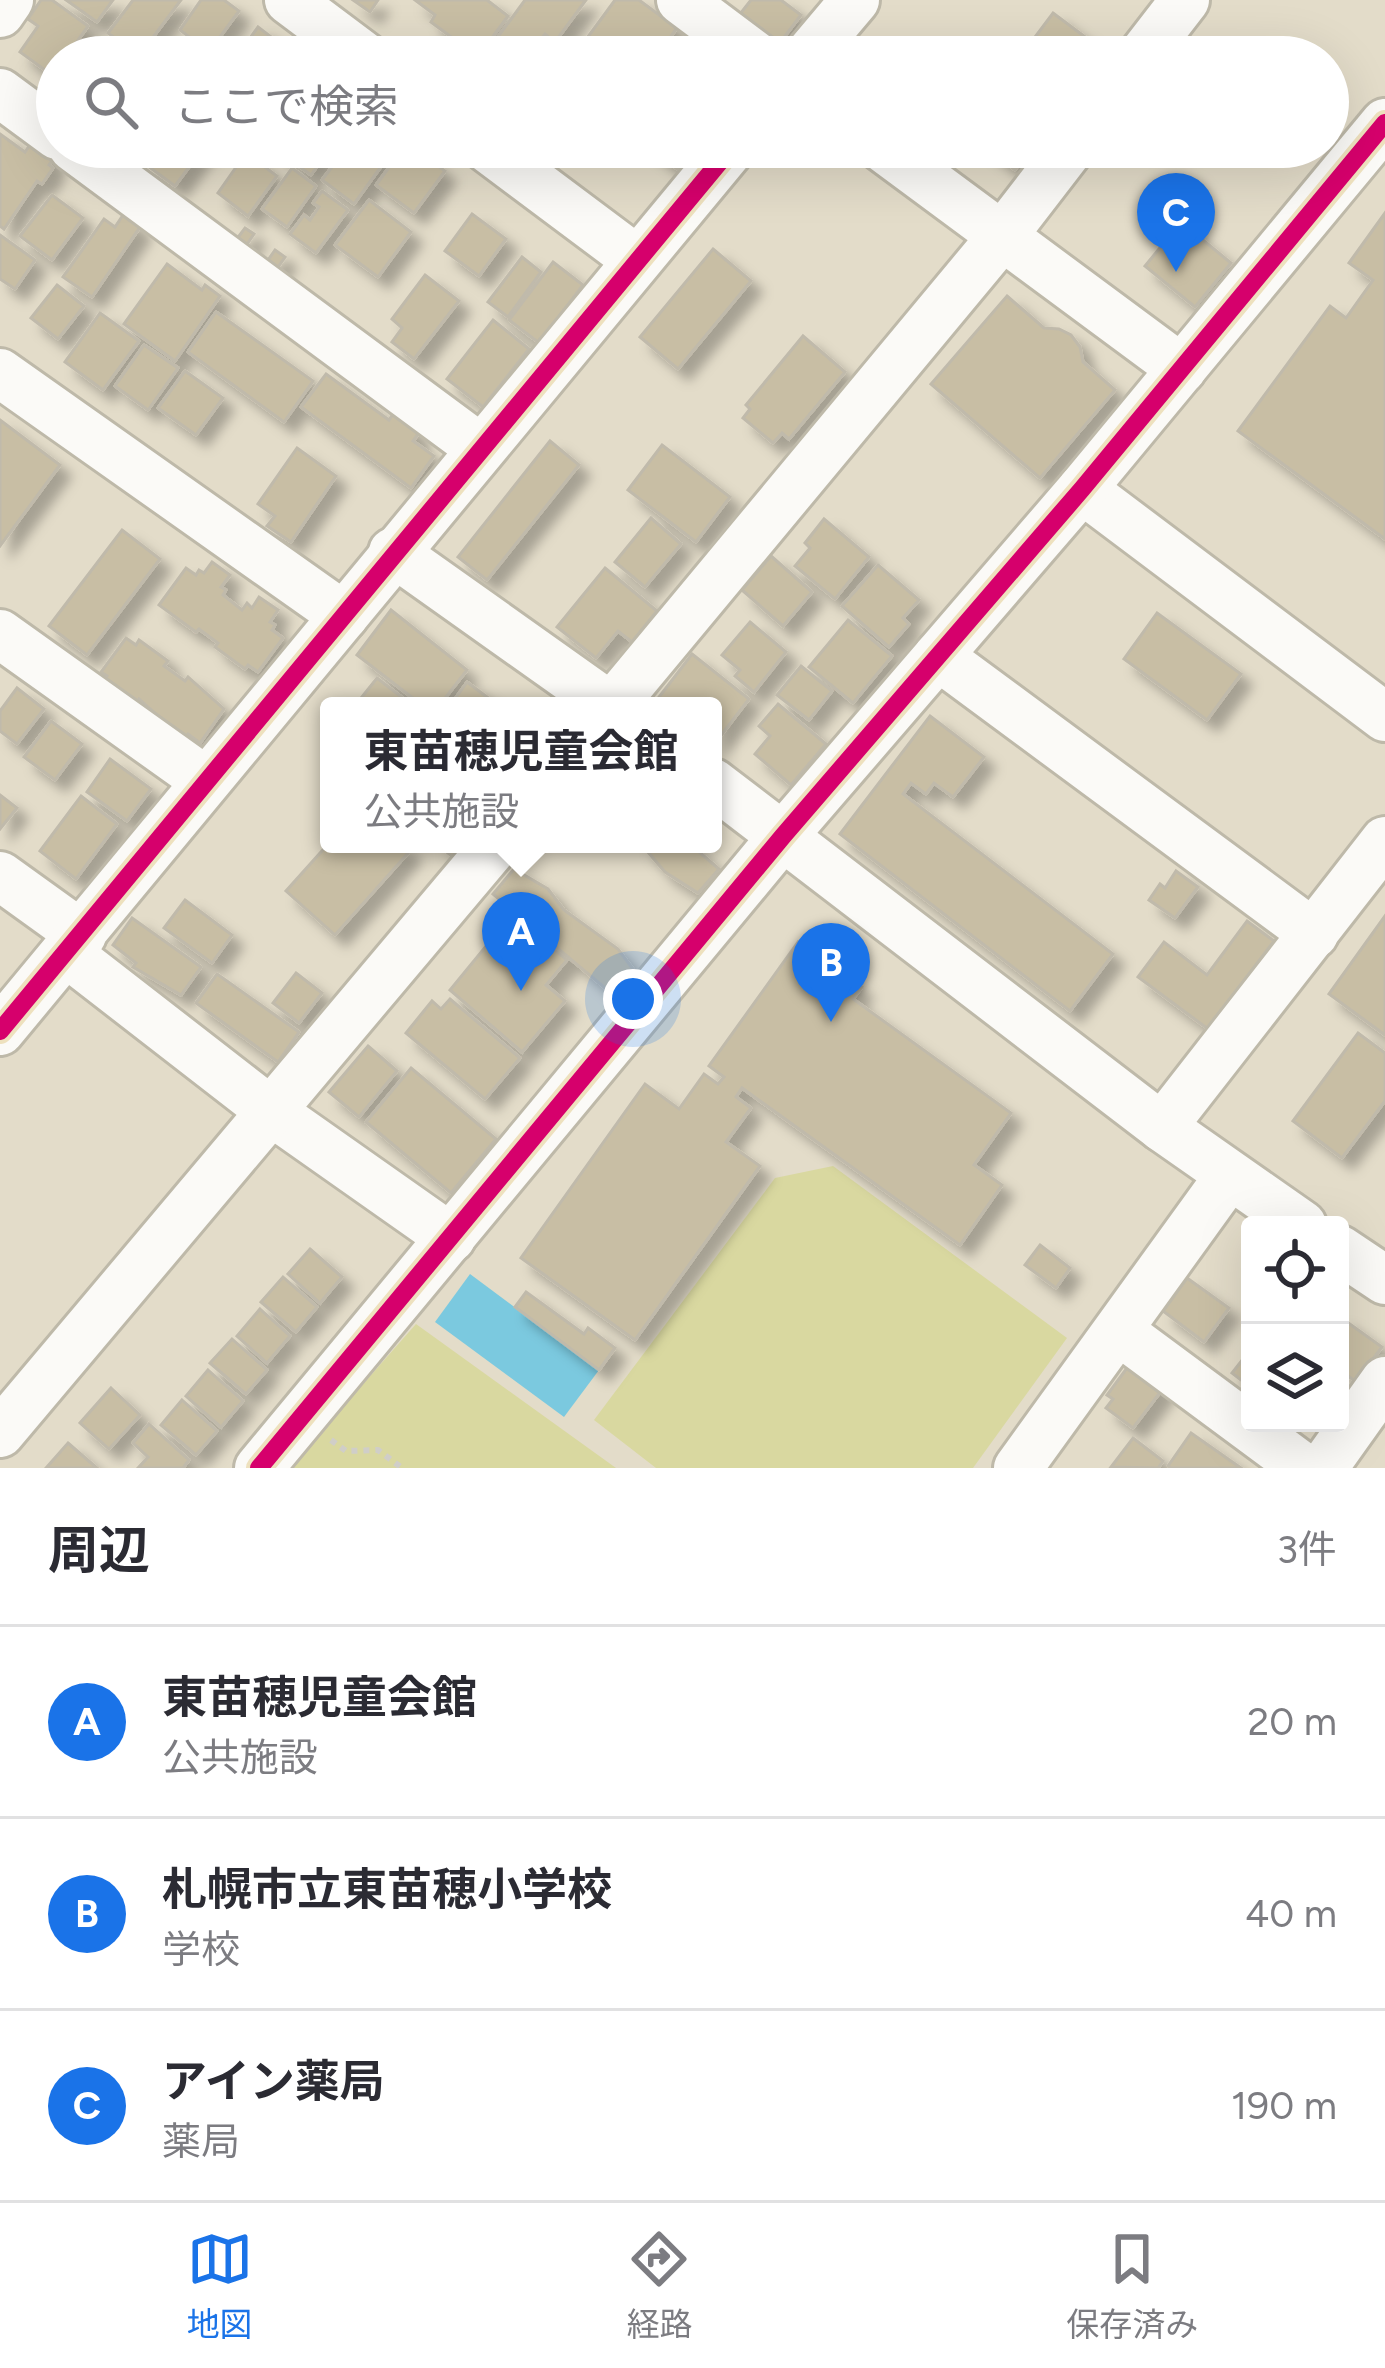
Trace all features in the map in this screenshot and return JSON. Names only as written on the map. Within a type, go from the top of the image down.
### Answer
[{"type":"street","points":[[0,13],[9,0]]},
{"type":"street","points":[[289,0],[337,36]]},
{"type":"street","points":[[681,0],[729,36]]},
{"type":"street","points":[[825,36],[855,0]]},
{"type":"street","points":[[1157,36],[1185,0]]},
{"type":"street","points":[[0,93],[36,120]]},
{"type":"street","points":[[1349,167],[1385,123]]},
{"type":"street","points":[[101,168],[480,448]]},
{"type":"street","points":[[514,168],[637,260]]},
{"type":"street","points":[[0,1030],[714,168]]},
{"type":"street","points":[[911,168],[1182,369]]},
{"type":"street","points":[[618,697],[1055,168]]},
{"type":"street","points":[[259,1468],[783,836],[1082,489],[1348,168]]},
{"type":"street","points":[[0,373],[344,616]]},
{"type":"street","points":[[1082,489],[1385,718]]},
{"type":"street","points":[[393,552],[598,697]]},
{"type":"street","points":[[0,634],[206,781]]},
{"type":"street","points":[[938,656],[1314,934]]},
{"type":"street","points":[[722,790],[1162,1127],[1289,1216]]},
{"type":"street","points":[[1162,1127],[1385,841]]},
{"type":"street","points":[[0,1433],[488,853]]},
{"type":"street","points":[[0,876],[272,1112],[452,1238]]},
{"type":"street","points":[[1018,1468],[1229,1176]]},
{"type":"street","points":[[1349,1256],[1385,1280]]},
{"type":"street","points":[[1119,1330],[1304,1468]]},
{"type":"street","points":[[1323,1468],[1385,1381]]},
{"type":"path","points":[[306,1412],[346,1450],[378,1450],[402,1468]]},
{"type":"shaded area","points":[[833,1166],[1067,1338],[973,1468],[656,1468],[594,1420],[775,1178]]},
{"type":"shaded area","points":[[416,1324],[616,1468],[289,1468]]},
{"type":"water","points":[[470,1274],[599,1370],[564,1417],[435,1322]]},
{"type":"building","points":[[41,0],[52,0],[88,26],[81,36],[36,36],[36,64],[20,52],[38,26],[28,19]]},
{"type":"building","points":[[66,0],[113,0],[97,22]]},
{"type":"building","points":[[133,0],[181,0],[154,36],[108,33]]},
{"type":"building","points":[[201,0],[224,0],[239,11],[221,36],[188,36],[180,30]]},
{"type":"building","points":[[353,0],[378,0],[370,12]]},
{"type":"building","points":[[415,0],[487,0],[508,16],[493,36],[450,36],[431,22],[435,15]]},
{"type":"building","points":[[525,0],[586,0],[559,36],[499,36]]},
{"type":"building","points":[[615,0],[639,0],[677,28],[671,36],[588,36]]},
{"type":"building","points":[[751,0],[781,0],[801,15],[785,36],[769,36],[740,14]]},
{"type":"building","points":[[1053,13],[1084,36],[1036,36]]},
{"type":"building","points":[[0,134],[25,152],[31,143],[36,146],[36,168],[53,168],[42,184],[37,181],[4,229],[0,226]]},
{"type":"building","points":[[150,168],[188,168],[175,186]]},
{"type":"building","points":[[236,168],[266,168],[277,176],[248,216],[218,193]]},
{"type":"building","points":[[292,168],[316,186],[287,227],[262,209]]},
{"type":"building","points":[[331,168],[380,168],[354,204],[322,180]]},
{"type":"building","points":[[389,168],[445,171],[414,213],[376,185]]},
{"type":"building","points":[[322,191],[348,210],[316,253],[290,234],[304,215],[310,220],[319,207],[313,203]]},
{"type":"building","points":[[52,195],[83,218],[52,260],[20,236]]},
{"type":"building","points":[[369,200],[411,232],[378,277],[335,245]]},
{"type":"building","points":[[1385,213],[1385,539],[1238,431],[1330,306],[1346,318],[1373,280],[1349,263]]},
{"type":"building","points":[[472,214],[506,239],[479,276],[445,251]]},
{"type":"building","points":[[123,215],[140,227],[92,297],[63,277],[104,219],[115,227]]},
{"type":"building","points":[[1181,222],[1231,263],[1195,307],[1145,266]]},
{"type":"building","points":[[245,228],[254,234],[245,247],[236,240]]},
{"type":"building","points":[[0,235],[35,260],[15,289],[0,279]]},
{"type":"building","points":[[713,249],[751,281],[678,369],[640,337]]},
{"type":"building","points":[[275,250],[285,257],[276,270],[266,263]]},
{"type":"building","points":[[522,257],[541,272],[508,317],[488,302]]},
{"type":"building","points":[[553,262],[583,285],[539,343],[509,320]]},
{"type":"building","points":[[167,264],[202,290],[205,285],[220,296],[175,361],[124,324]]},
{"type":"building","points":[[425,275],[459,301],[414,359],[392,342],[402,328],[392,319]]},
{"type":"building","points":[[57,285],[84,306],[58,339],[31,318]]},
{"type":"building","points":[[1007,296],[1044,328],[1071,335],[1083,362],[1115,390],[1040,478],[931,384]]},
{"type":"building","points":[[216,312],[313,381],[284,422],[188,352]]},
{"type":"building","points":[[100,313],[139,341],[103,390],[65,362]]},
{"type":"building","points":[[493,320],[529,349],[483,407],[447,379]]},
{"type":"building","points":[[803,336],[845,372],[789,439],[782,433],[773,443],[743,418],[750,409],[746,405]]},
{"type":"building","points":[[144,345],[178,368],[148,410],[115,386]]},
{"type":"building","points":[[185,371],[223,398],[196,435],[158,408]]},
{"type":"building","points":[[326,374],[389,420],[393,414],[419,433],[413,441],[434,456],[411,488],[301,407]]},
{"type":"building","points":[[0,420],[60,465],[0,546]]},
{"type":"building","points":[[550,441],[579,465],[487,580],[458,557]]},
{"type":"building","points":[[662,445],[730,497],[696,542],[628,490]]},
{"type":"building","points":[[297,448],[336,476],[291,542],[267,526],[275,516],[258,504]]},
{"type":"building","points":[[651,518],[681,544],[645,587],[615,562]]},
{"type":"building","points":[[824,519],[869,557],[835,599],[795,566]]},
{"type":"building","points":[[122,530],[160,559],[87,655],[49,626]]},
{"type":"building","points":[[771,556],[812,592],[783,626],[742,590]]},
{"type":"building","points":[[212,562],[230,575],[221,587],[226,590],[223,595],[242,610],[247,603],[252,608],[259,597],[278,610],[270,622],[283,638],[258,672],[248,665],[245,669],[215,647],[218,643],[159,605],[186,568],[196,575]]},
{"type":"building","points":[[878,565],[919,600],[903,618],[909,624],[889,647],[842,606]]},
{"type":"building","points":[[605,568],[657,611],[632,642],[618,631],[596,658],[557,627]]},
{"type":"building","points":[[391,610],[467,670],[446,697],[411,697],[357,655]]},
{"type":"building","points":[[1157,613],[1241,674],[1207,720],[1124,659]]},
{"type":"building","points":[[848,620],[892,656],[853,703],[809,667]]},
{"type":"building","points":[[750,622],[786,652],[754,692],[735,676],[740,670],[722,655]]},
{"type":"building","points":[[126,638],[136,645],[139,640],[168,661],[164,666],[185,681],[188,677],[224,709],[200,743],[188,734],[184,739],[139,699],[135,705],[102,683],[107,676],[101,672]]},
{"type":"building","points":[[692,654],[749,699],[722,734],[722,697],[659,697]]},
{"type":"building","points":[[801,666],[832,691],[809,720],[777,695]]},
{"type":"building","points":[[377,678],[402,697],[362,697]]},
{"type":"building","points":[[467,682],[487,697],[456,697]]},
{"type":"building","points":[[17,688],[44,709],[17,744],[0,731],[0,711]]},
{"type":"building","points":[[778,704],[826,744],[791,785],[755,754],[770,736],[759,726]]},
{"type":"building","points":[[930,716],[984,757],[953,797],[934,783],[926,794],[911,783],[903,794],[1113,954],[1070,1011],[840,834]]},
{"type":"building","points":[[51,721],[82,744],[55,780],[24,757]]},
{"type":"building","points":[[110,759],[151,789],[127,821],[87,792]]},
{"type":"building","points":[[0,795],[17,808],[0,829]]},
{"type":"building","points":[[81,796],[117,824],[76,879],[40,851]]},
{"type":"building","points":[[320,853],[408,853],[335,935],[286,891]]},
{"type":"building","points":[[649,853],[700,853],[719,869],[698,893],[665,872]]},
{"type":"building","points":[[514,869],[548,889],[564,910],[618,949],[633,969],[612,994],[493,894]]},
{"type":"building","points":[[1176,871],[1198,887],[1175,918],[1149,900]]},
{"type":"building","points":[[185,900],[232,935],[212,963],[164,928]]},
{"type":"building","points":[[1385,916],[1385,1035],[1329,994]]},
{"type":"building","points":[[132,918],[201,967],[181,995],[133,967],[136,963],[113,945]]},
{"type":"building","points":[[1247,921],[1274,941],[1208,1029],[1138,977],[1164,942],[1207,975]]},
{"type":"building","points":[[492,939],[528,970],[549,945],[567,960],[546,985],[565,1001],[522,1052],[450,990]]},
{"type":"building","points":[[798,942],[862,987],[853,999],[1011,1113],[974,1165],[1002,1185],[960,1245],[742,1088],[736,1097],[751,1108],[726,1142],[760,1166],[635,1340],[521,1258],[645,1084],[679,1109],[704,1074],[718,1084],[724,1077],[709,1066]]},
{"type":"building","points":[[296,973],[322,993],[299,1023],[273,1003]]},
{"type":"building","points":[[217,974],[299,1032],[278,1062],[196,1003]]},
{"type":"building","points":[[450,999],[520,1058],[485,1099],[406,1033],[432,1001],[441,1009]]},
{"type":"building","points":[[1358,1033],[1385,1053],[1385,1101],[1342,1158],[1293,1121]]},
{"type":"building","points":[[368,1046],[397,1071],[359,1117],[329,1092]]},
{"type":"building","points":[[411,1068],[496,1139],[451,1193],[366,1122]]},
{"type":"building","points":[[1040,1245],[1070,1268],[1056,1288],[1025,1265]]},
{"type":"building","points":[[310,1249],[342,1277],[320,1303],[288,1274]]},
{"type":"building","points":[[283,1277],[317,1307],[296,1332],[261,1302]]},
{"type":"building","points":[[1187,1278],[1229,1308],[1204,1342],[1163,1311]]},
{"type":"building","points":[[526,1292],[584,1334],[588,1328],[615,1348],[599,1370],[515,1307]]},
{"type":"building","points":[[260,1309],[290,1336],[267,1363],[237,1336]]},
{"type":"building","points":[[1349,1323],[1382,1347],[1356,1382],[1349,1377]]},
{"type":"building","points":[[232,1339],[267,1370],[246,1394],[210,1363]]},
{"type":"building","points":[[1132,1361],[1165,1386],[1133,1428],[1106,1408],[1113,1399],[1107,1395]]},
{"type":"building","points":[[208,1370],[243,1401],[221,1427],[186,1396]]},
{"type":"building","points":[[111,1388],[140,1415],[109,1449],[80,1423]]},
{"type":"building","points":[[182,1400],[217,1431],[196,1455],[161,1425]]},
{"type":"building","points":[[149,1424],[189,1460],[183,1468],[138,1468],[148,1457],[133,1443]]},
{"type":"building","points":[[1191,1433],[1241,1468],[1168,1466]]},
{"type":"building","points":[[1133,1438],[1163,1461],[1158,1468],[1111,1467]]},
{"type":"building","points":[[68,1443],[97,1468],[46,1468]]},
{"type":"cycle path","points":[[1349,166],[1385,123]]},
{"type":"cycle path","points":[[0,1031],[715,168]]},
{"type":"cycle path","points":[[259,1468],[783,836],[1082,489],[1348,168]]},
{"type":"place","name":"アイン薬局","points":[[1176,272]]},
{"type":"place","name":"東苗穂児童会館","points":[[521,991]]},
{"type":"place","name":"札幌市立東苗穂小学校","points":[[831,1022]]}]
